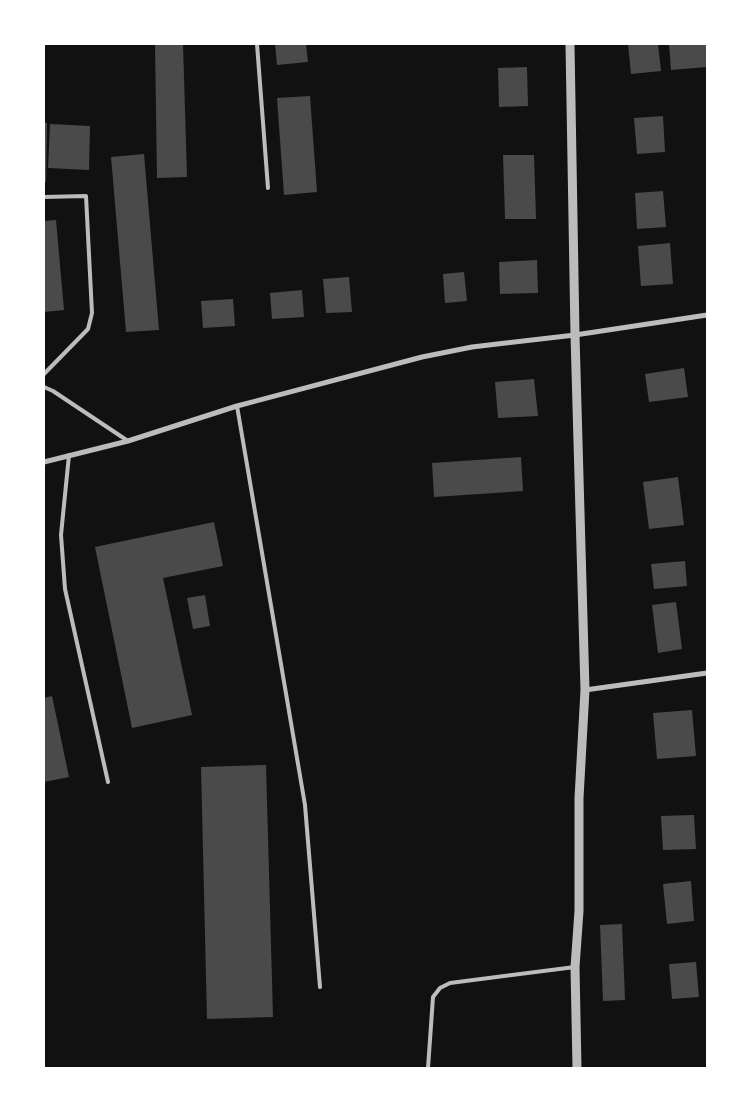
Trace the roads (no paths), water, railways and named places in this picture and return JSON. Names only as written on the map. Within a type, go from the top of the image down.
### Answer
[{"type":"street","points":[[570,44],[585,690],[579,798],[579,910],[575,967],[577,1068]]},
{"type":"street","points":[[44,462],[128,441],[237,406],[447,352],[707,315]]},
{"type":"street","points":[[585,690],[707,673]]},
{"type":"lane","points":[[257,44],[268,188]]},
{"type":"lane","points":[[44,197],[86,196],[92,313],[88,329],[44,374]]},
{"type":"lane","points":[[44,387],[53,391],[128,441]]},
{"type":"lane","points":[[237,406],[305,805],[320,986]]},
{"type":"lane","points":[[69,455],[60,535],[65,589],[108,782]]},
{"type":"lane","points":[[428,1068],[433,997],[440,988],[450,983],[575,967]]}]
